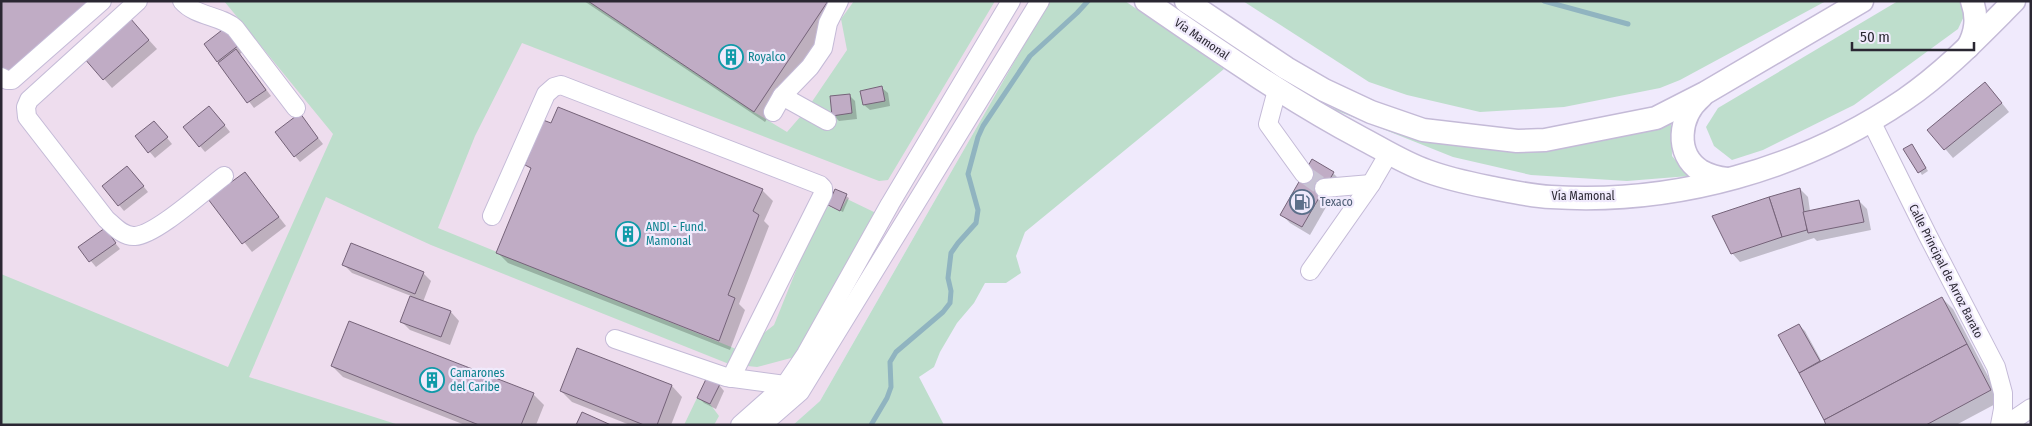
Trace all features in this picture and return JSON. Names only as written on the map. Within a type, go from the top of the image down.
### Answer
[{"type":"main road","name":"Vía Mamonal","points":[[1146,1],[1277,90],[1324,118],[1426,171],[1460,180],[1550,197],[1649,194],[1696,187],[1777,165],[1809,152],[1872,121],[1905,99],[1968,48],[2014,1]]},
{"type":"main road","name":"Vía Mamonal","points":[[1186,1],[1286,68],[1324,90],[1372,112],[1423,130],[1517,141],[1545,140],[1656,118],[1705,93],[1862,1]]},
{"type":"main road","points":[[1968,48],[1974,36],[1976,22],[1972,1]]},
{"type":"main road","points":[[1705,93],[1694,103],[1686,116],[1682,130],[1683,145],[1689,159],[1699,170],[1712,177],[1727,179]]},
{"type":"street","points":[[3,81],[12,80],[102,1]]},
{"type":"street","points":[[138,1],[29,100],[26,107],[27,117],[106,219],[119,231],[134,236],[153,230],[224,176]]},
{"type":"street","points":[[182,1],[196,12],[227,21],[235,28],[296,108]]},
{"type":"street","points":[[773,112],[782,96],[810,67],[822,48],[828,24],[839,1]]},
{"type":"street","points":[[740,425],[792,388],[806,354],[890,204],[1011,1]]},
{"type":"street","points":[[762,425],[792,388],[910,214],[1038,2]]},
{"type":"street","points":[[492,216],[546,94],[554,87],[561,85],[820,185],[823,188],[823,194],[730,378]]},
{"type":"street","points":[[1277,90],[1268,124],[1304,174]]},
{"type":"street","points":[[782,96],[827,121]]},
{"type":"street","name":"Calle Principal de Arroz Barato","points":[[1872,121],[1927,234],[1996,367],[2003,393],[2000,425]]},
{"type":"street","points":[[1310,271],[1371,184],[1389,153]]},
{"type":"street","points":[[1324,188],[1371,184]]},
{"type":"street","points":[[890,204],[910,214]]},
{"type":"street","points":[[615,339],[730,378],[792,388]]},
{"type":"street","points":[[2006,425],[2031,408]]},
{"type":"shaded area","points":[[1,1],[1049,1],[820,401],[793,425],[1,425]]},
{"type":"green space","points":[[224,1],[588,1],[787,132],[807,109],[847,50],[841,19],[854,1],[995,1],[888,180],[879,181],[522,43],[475,136],[438,228],[741,351],[774,325],[823,204],[840,211],[847,199],[876,213],[806,354],[757,367],[729,364],[431,245],[326,197],[249,377],[399,425],[1,425],[1,274],[228,367],[333,134]]},
{"type":"green space","points":[[1049,1],[1125,1],[1224,69],[1025,232],[1016,256],[1021,273],[1006,283],[985,283],[974,303],[957,323],[940,352],[934,367],[919,377],[944,425],[793,425],[820,401]]},
{"type":"green space","points":[[1243,1],[1826,1],[1680,80],[1660,88],[1564,107],[1480,112],[1407,95],[1369,82]]},
{"type":"green space","points":[[1898,1],[1962,1],[1965,14],[1958,29],[1854,105],[1763,150],[1732,160],[1714,146],[1706,127],[1718,108]]},
{"type":"green space","points":[[1325,106],[1460,142],[1671,115],[1672,156],[1689,176],[1627,181],[1531,175],[1453,157]]},
{"type":"green space","points":[[697,398],[710,404],[719,416],[714,425],[684,425]]},
{"type":"building","points":[[1,1],[89,1],[7,74],[1,68]]},
{"type":"building","name":"Royalco","points":[[588,1],[828,1],[754,112]]},
{"type":"building","points":[[130,18],[149,40],[103,80],[84,58]]},
{"type":"building","points":[[226,27],[239,45],[217,62],[204,44]]},
{"type":"building","points":[[236,49],[266,90],[247,103],[218,63]]},
{"type":"building","points":[[1985,82],[2002,103],[1944,150],[1927,130]]},
{"type":"building","points":[[882,86],[885,101],[863,105],[860,91]]},
{"type":"building","points":[[850,94],[852,113],[832,116],[830,96]]},
{"type":"building","points":[[209,106],[225,125],[199,147],[183,127]]},
{"type":"building","name":"ANDI - Fund. Mamonal","points":[[558,107],[763,189],[753,211],[759,215],[728,295],[735,298],[719,341],[496,253],[531,168],[525,165],[543,120],[551,123]]},
{"type":"building","points":[[300,113],[318,138],[294,157],[275,132]]},
{"type":"building","points":[[154,121],[168,137],[148,153],[135,136]]},
{"type":"building","points":[[1912,144],[1926,168],[1918,173],[1903,149]]},
{"type":"building","name":"Texaco","points":[[1312,159],[1334,172],[1302,227],[1280,215]]},
{"type":"building","points":[[127,166],[144,186],[118,206],[102,186]]},
{"type":"building","points":[[245,172],[279,217],[242,244],[208,199]]},
{"type":"building","points":[[1800,188],[1807,230],[1782,237],[1769,197]]},
{"type":"building","points":[[835,189],[847,194],[840,211],[828,205]]},
{"type":"building","points":[[1769,197],[1782,237],[1731,254],[1712,216]]},
{"type":"building","points":[[1859,200],[1864,222],[1808,233],[1803,212]]},
{"type":"building","points":[[105,228],[116,243],[89,262],[78,247]]},
{"type":"building","points":[[351,243],[424,272],[415,294],[342,265]]},
{"type":"building","points":[[410,296],[451,311],[441,337],[400,322]]},
{"type":"building","points":[[1942,297],[1967,344],[1824,420],[1799,373]]},
{"type":"building","name":"Camarones del Caribe","points":[[349,321],[534,393],[521,425],[479,425],[331,366]]},
{"type":"building","points":[[1799,324],[1820,361],[1799,373],[1778,335]]},
{"type":"building","points":[[1967,344],[1991,390],[1926,425],[1826,425],[1824,420]]},
{"type":"building","points":[[577,348],[672,385],[657,425],[644,425],[560,391]]},
{"type":"building","points":[[707,377],[720,384],[710,404],[697,398]]},
{"type":"building","points":[[582,412],[611,425],[576,425]]},
{"type":"waterway","points":[[871,425],[887,398],[891,387],[890,362],[896,352],[943,312],[950,303],[951,291],[948,278],[951,253],[976,223],[978,210],[968,174],[983,126],[1030,56],[1088,1]]},
{"type":"waterway","points":[[1544,1],[1628,24]]},
{"type":"tunnel","points":[[1304,174],[1324,188]]},
{"type":"place","name":"Royalco","points":[[731,57]]},
{"type":"place","name":"Texaco","points":[[1302,202]]},
{"type":"place","name":"ANDI - Fund. Mamonal","points":[[628,234]]},
{"type":"place","name":"Camarones del Caribe","points":[[432,380]]}]
